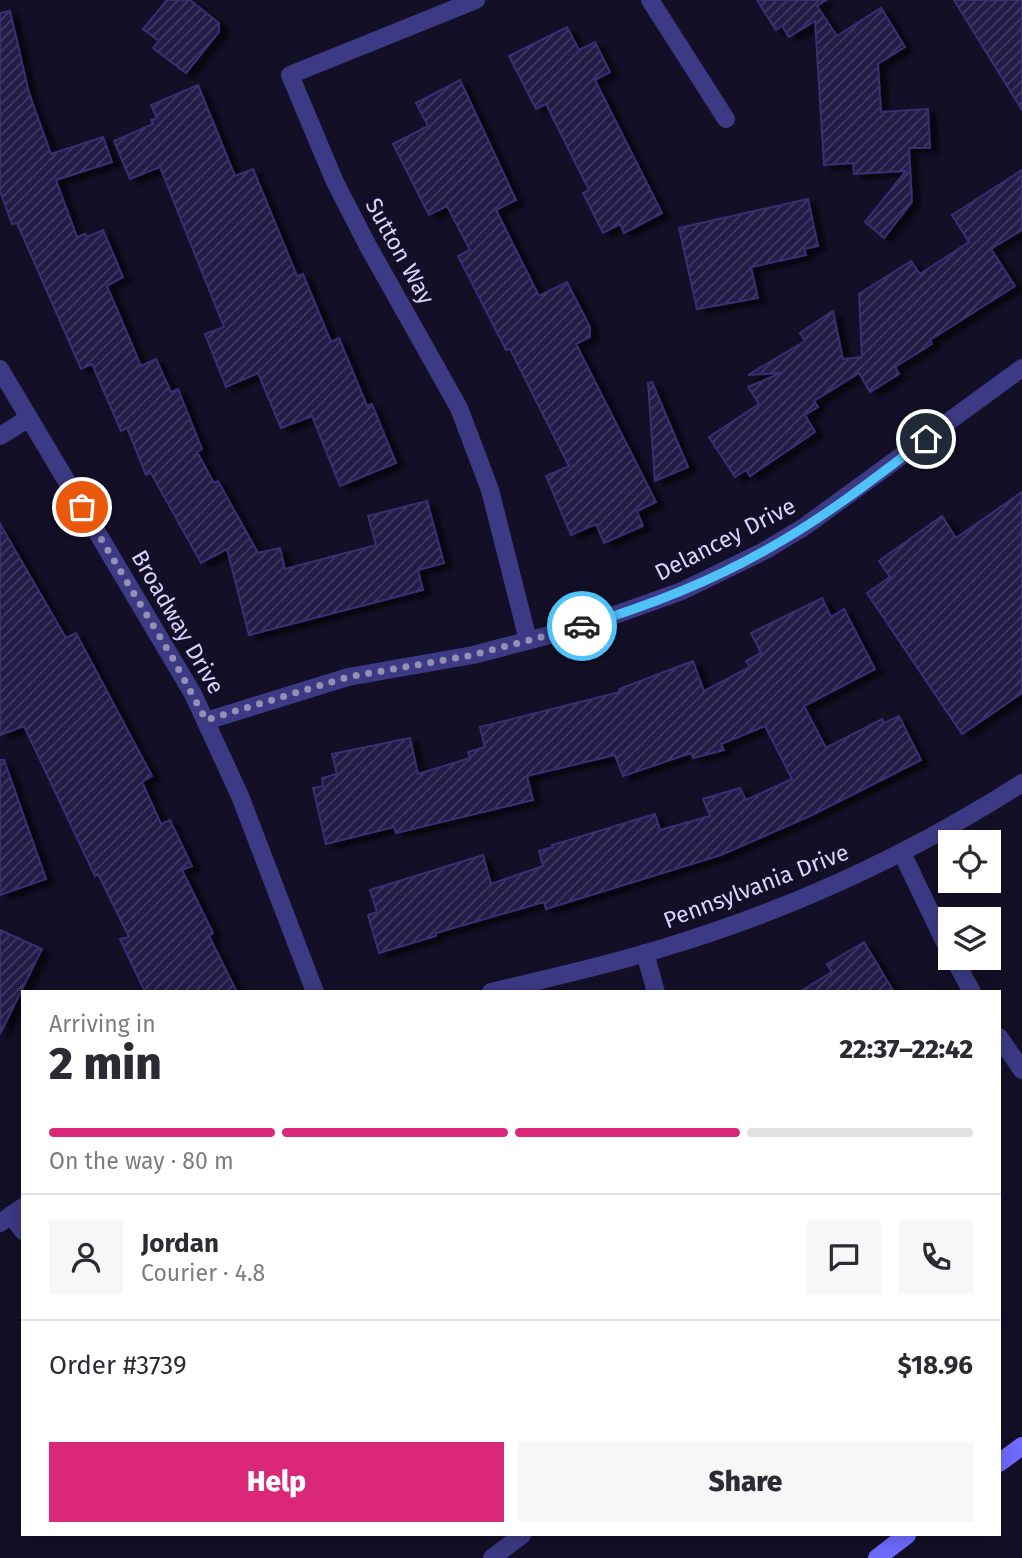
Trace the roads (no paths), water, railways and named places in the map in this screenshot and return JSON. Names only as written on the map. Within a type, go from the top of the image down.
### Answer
[{"type":"main road","points":[[1001,1462],[1022,1446]]},
{"type":"main road","points":[[877,1558],[906,1536]]},
{"type":"street","name":"Sutton Way","points":[[476,0],[290,75],[335,182],[362,236],[440,371],[469,431],[494,503],[528,640]]},
{"type":"street","points":[[650,0],[726,119]]},
{"type":"street","name":"Delancey Drive","points":[[206,720],[348,677],[473,655],[528,640],[643,607],[720,574],[764,551],[849,497],[1022,368]]},
{"type":"street","name":"Broadway Drive","points":[[0,369],[172,657],[206,720],[240,796],[314,990]]},
{"type":"street","points":[[0,436],[29,418]]},
{"type":"street","name":"Pennsylvania Drive","points":[[499,990],[645,953],[784,907],[902,853],[1022,783]]},
{"type":"street","points":[[902,853],[938,928]]},
{"type":"street","points":[[645,953],[655,990]]},
{"type":"street","points":[[960,970],[971,990]]},
{"type":"street","points":[[1001,1040],[1022,1070]]},
{"type":"street","points":[[492,1558],[521,1536]]}]
